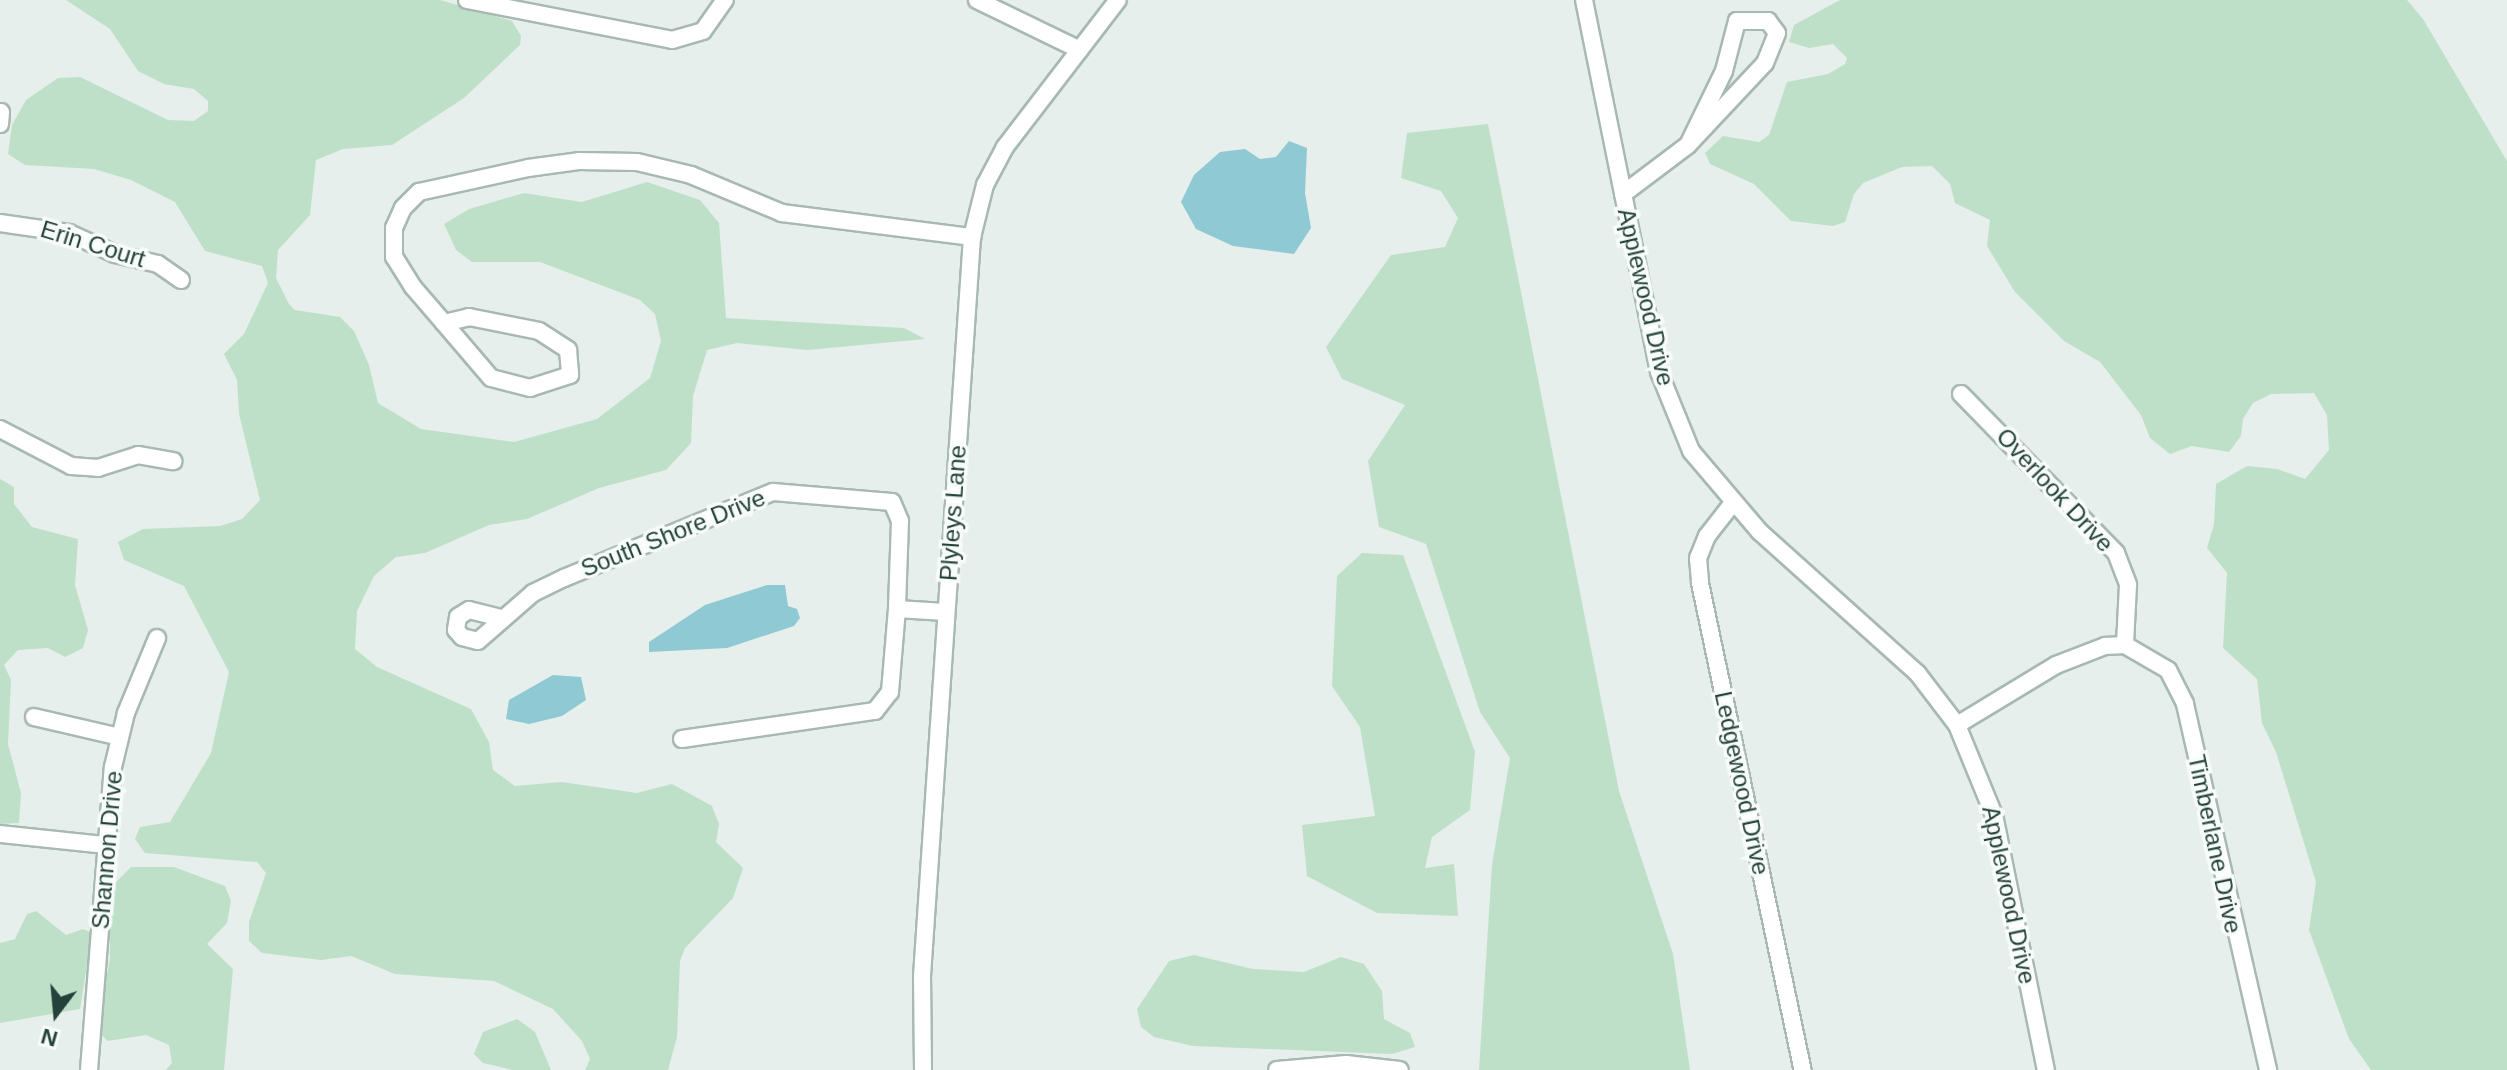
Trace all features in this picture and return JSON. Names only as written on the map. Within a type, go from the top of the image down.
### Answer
[{"type":"street","points":[[467,0],[672,40],[703,31],[725,0]]},
{"type":"street","points":[[977,0],[1080,50]]},
{"type":"street","name":"Plyleys Lane","points":[[923,1070],[922,976],[972,237],[985,185],[1005,147],[1118,0]]},
{"type":"street","name":"Applewood Drive","points":[[1584,0],[1659,372],[1691,451],[1732,504],[1918,674],[1957,725],[1994,815],[2046,1070]]},
{"type":"street","points":[[1623,194],[1688,145],[1765,63],[1777,33],[1768,21],[1737,21],[1724,71],[1688,145]]},
{"type":"street","points":[[0,124],[1,112]]},
{"type":"street","points":[[444,323],[469,317],[539,331],[568,350],[570,375],[557,383],[510,386],[491,378],[444,323],[394,257],[392,242],[403,208],[430,188],[528,168],[579,161],[637,162],[691,175],[782,213],[972,237]]},
{"type":"street","name":"Erin Court","points":[[0,223],[69,233],[115,254],[158,264],[181,280]]},
{"type":"street","name":"Overlook Drive","points":[[1961,394],[2116,553],[2128,585],[2125,645]]},
{"type":"street","points":[[0,429],[71,466],[98,468],[138,455],[173,461]]},
{"type":"street","name":"South Shore Drive","points":[[501,618],[564,578],[773,492],[892,502],[900,521],[897,609]]},
{"type":"street","name":"Ledgewood Drive","points":[[1732,504],[1707,536],[1698,558],[1700,583],[1803,1070]]},
{"type":"street","points":[[682,739],[875,711],[890,692],[897,609],[945,612]]},
{"type":"street","name":"Shannon Drive","points":[[89,1070],[105,845],[120,737],[157,638]]},
{"type":"street","points":[[1957,725],[2056,665],[2105,646],[2125,645]]},
{"type":"street","name":"Timberlane Drive","points":[[2125,645],[2149,655],[2179,685],[2268,1070]]},
{"type":"street","points":[[34,717],[120,737]]},
{"type":"street","points":[[0,834],[105,845]]},
{"type":"street","points":[[1277,1070],[1346,1064],[1400,1070]]},
{"type":"green space","points":[[66,0],[440,0],[512,21],[521,36],[520,45],[464,98],[392,145],[343,149],[316,160],[310,215],[278,250],[276,278],[289,304],[295,310],[340,317],[354,331],[369,365],[378,403],[421,429],[514,442],[597,419],[650,378],[661,341],[655,314],[640,300],[540,262],[472,262],[456,250],[444,224],[469,209],[524,193],[582,202],[647,182],[700,200],[719,223],[726,318],[904,328],[925,339],[807,350],[737,343],[707,350],[693,396],[691,443],[666,470],[599,488],[527,519],[489,525],[425,553],[396,557],[374,576],[357,611],[355,649],[377,667],[471,709],[489,742],[493,770],[515,786],[562,782],[637,793],[672,784],[712,806],[719,824],[716,842],[743,868],[733,898],[685,948],[680,961],[677,1037],[668,1070],[585,1070],[590,1059],[582,1041],[553,1009],[494,981],[395,974],[351,956],[321,960],[262,953],[249,941],[249,922],[266,873],[257,862],[145,853],[135,839],[140,827],[170,822],[211,753],[229,672],[184,586],[124,560],[118,542],[143,529],[220,526],[242,519],[260,500],[239,414],[237,380],[224,354],[244,334],[268,283],[262,266],[205,251],[175,202],[131,180],[94,169],[25,165],[8,154],[12,125],[26,100],[58,78],[80,77],[168,120],[194,121],[208,111],[208,101],[194,89],[164,84],[138,71],[110,29]]},
{"type":"green space","points":[[1840,0],[2407,0],[2423,19],[2507,161],[2507,1070],[2371,1070],[2349,1039],[2309,930],[2316,882],[2276,752],[2262,723],[2257,679],[2223,648],[2227,573],[2207,548],[2214,524],[2216,484],[2247,466],[2277,469],[2305,479],[2329,450],[2327,415],[2314,393],[2271,394],[2253,403],[2243,419],[2241,436],[2229,452],[2192,446],[2170,454],[2150,438],[2141,415],[2100,362],[2064,341],[2015,292],[1987,246],[1990,220],[1955,203],[1950,184],[1932,166],[1902,167],[1863,183],[1854,194],[1845,222],[1833,226],[1791,221],[1754,184],[1710,164],[1705,153],[1723,136],[1759,142],[1769,135],[1787,82],[1828,74],[1845,64],[1847,58],[1833,44],[1809,48],[1789,42],[1794,25]]},
{"type":"green space","points":[[1488,124],[1619,791],[1673,954],[1690,1070],[1479,1070],[1492,865],[1510,758],[1480,712],[1426,544],[1379,527],[1368,461],[1405,405],[1342,379],[1326,347],[1391,255],[1445,247],[1458,218],[1441,191],[1401,178],[1407,133]]},
{"type":"green space","points":[[0,479],[14,487],[14,504],[32,527],[78,539],[75,585],[88,630],[83,648],[65,657],[48,648],[18,650],[4,665],[11,680],[8,744],[21,793],[19,823],[0,824]]},
{"type":"green space","points":[[1362,553],[1403,555],[1475,752],[1470,810],[1432,837],[1425,868],[1454,864],[1458,916],[1377,913],[1307,876],[1302,825],[1375,816],[1360,727],[1332,686],[1337,576]]},
{"type":"green space","points":[[131,867],[174,867],[225,886],[231,901],[227,923],[207,944],[233,969],[224,1070],[166,1070],[172,1063],[169,1045],[146,1035],[108,1041],[100,1034],[97,1022],[110,959],[110,903],[114,884]]},
{"type":"green space","points":[[36,911],[66,935],[83,929],[92,933],[80,1009],[0,1023],[0,943],[15,939],[27,914]]},
{"type":"green space","points":[[1194,955],[1253,969],[1304,972],[1341,957],[1364,964],[1382,991],[1384,1019],[1410,1033],[1415,1047],[1392,1054],[1193,1046],[1154,1037],[1141,1027],[1137,1009],[1169,961]]},
{"type":"green space","points":[[517,1019],[535,1032],[551,1070],[513,1070],[483,1063],[474,1054],[483,1032]]},
{"type":"water","points":[[1289,141],[1307,148],[1305,193],[1311,228],[1294,254],[1233,246],[1196,229],[1181,202],[1194,175],[1220,152],[1245,149],[1260,159],[1276,157]]},
{"type":"water","points":[[767,585],[785,585],[788,606],[797,609],[800,618],[794,626],[727,648],[649,652],[649,642],[705,605]]},
{"type":"water","points":[[553,675],[581,677],[586,700],[562,716],[529,724],[506,719],[509,700]]}]
